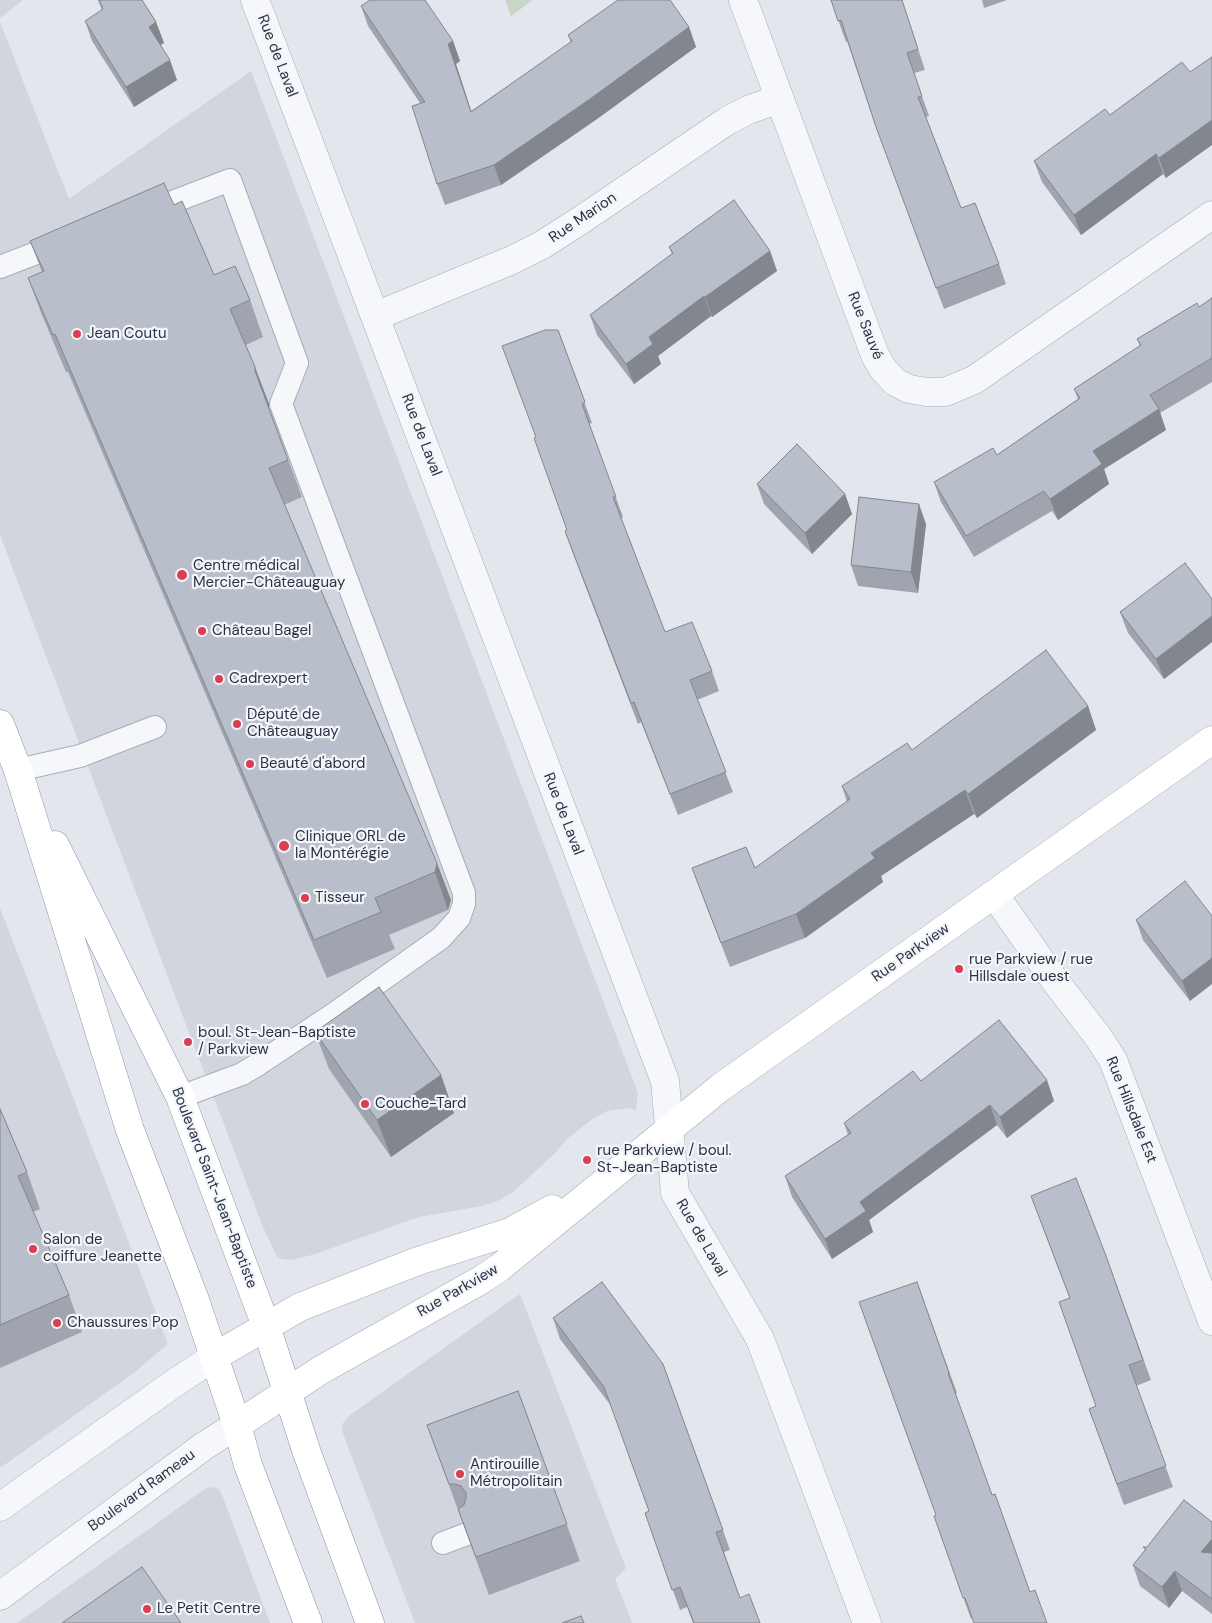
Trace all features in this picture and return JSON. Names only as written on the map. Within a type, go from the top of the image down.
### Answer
[{"type":"main road","name":"Boulevard Saint-Jean-Baptiste","points":[[0,724],[18,770],[130,1130],[195,1300],[237,1425],[248,1465],[308,1623]]},
{"type":"main road","name":"Rue Parkview","points":[[288,1392],[321,1370],[499,1268],[721,1087],[1212,740]]},
{"type":"main road","name":"Boulevard Saint-Jean-Baptiste","points":[[18,770],[180,1098],[266,1326],[325,1502],[370,1623]]},
{"type":"main road","name":"Rue Parkview","points":[[266,1326],[300,1307],[323,1297],[418,1261],[510,1232],[616,1173]]},
{"type":"main road","points":[[214,1357],[266,1326]]},
{"type":"main road","name":"Boulevard Rameau","points":[[237,1425],[288,1392]]},
{"type":"street","name":"Rue de Laval","points":[[255,0],[665,1081],[668,1130],[676,1193],[760,1339],[867,1623]]},
{"type":"street","name":"Rue Sauvé","points":[[743,0],[875,355],[883,369],[895,382],[909,389],[945,392],[974,380],[1212,214]]},
{"type":"street","name":"Rue Marion","points":[[376,316],[512,260],[542,245],[727,121],[748,110],[779,99]]},
{"type":"street","name":"Rue Hillsdale Est","points":[[994,894],[1113,1060],[1212,1321]]},
{"type":"street","points":[[0,1507],[214,1357]]},
{"type":"street","name":"Boulevard Rameau","points":[[0,1596],[198,1450],[237,1425]]},
{"type":"lane","points":[[124,220],[230,180],[297,363],[281,404],[464,893],[464,904],[459,918],[441,938],[331,1016],[257,1065],[236,1077],[180,1098]]},
{"type":"lane","points":[[0,267],[80,237]]},
{"type":"lane","points":[[18,770],[80,756],[155,727]]},
{"type":"lane","points":[[443,1543],[467,1534]]},
{"type":"shaded area","points":[[0,0],[23,0],[0,18]]},
{"type":"shaded area","points":[[0,22],[69,199],[251,71],[638,1093],[636,1110],[629,1108],[607,1111],[594,1118],[568,1138],[554,1154],[512,1193],[500,1200],[482,1206],[419,1217],[312,1255],[291,1260],[277,1257],[263,1227],[0,535]]},
{"type":"shaded area","points":[[0,908],[168,1344],[135,1372],[0,1468]]},
{"type":"shaded area","points":[[520,1294],[626,1568],[615,1579],[632,1623],[415,1623],[342,1431],[343,1423],[350,1415]]},
{"type":"shaded area","points":[[206,1488],[219,1489],[223,1497],[270,1623],[17,1623]]},
{"type":"green space","points":[[505,0],[533,0],[511,16]]},
{"type":"building","points":[[99,0],[142,0],[156,22],[149,27],[170,60],[126,87],[85,21],[103,9]]},
{"type":"building","points":[[370,0],[425,0],[453,41],[448,44],[471,112],[572,41],[568,35],[618,0],[670,0],[689,27],[590,99],[494,165],[437,184],[412,106],[425,102],[361,6]]},
{"type":"building","points":[[831,0],[902,0],[918,49],[907,53],[922,96],[918,97],[961,208],[975,203],[999,264],[936,288],[876,127],[841,20],[838,21]]},
{"type":"building","points":[[1212,57],[1212,120],[1159,158],[1156,154],[1074,215],[1034,161],[1105,109],[1110,115],[1182,62],[1190,72]]},
{"type":"building","points":[[164,183],[174,205],[182,201],[214,275],[235,266],[250,300],[230,309],[255,367],[288,460],[269,468],[437,863],[435,872],[375,898],[381,912],[314,940],[55,334],[53,335],[28,278],[44,271],[30,241]]},
{"type":"building","points":[[734,200],[770,251],[704,296],[649,337],[653,344],[626,364],[590,315],[673,253],[669,247]]},
{"type":"building","points":[[1212,298],[1212,358],[1150,395],[1159,409],[1093,451],[1102,464],[1050,499],[1044,491],[966,536],[934,482],[993,448],[997,455],[1080,398],[1074,389],[1141,345],[1137,339],[1197,303],[1199,307]]},
{"type":"building","points":[[545,330],[558,330],[585,402],[582,404],[616,497],[613,497],[665,632],[692,622],[712,671],[690,680],[726,772],[670,794],[634,702],[631,703],[565,531],[567,530],[534,438],[536,437],[502,346]]},
{"type":"building","points":[[797,444],[845,494],[805,533],[757,484]]},
{"type":"building","points":[[859,497],[919,504],[911,572],[851,565]]},
{"type":"building","points":[[1185,563],[1212,599],[1212,616],[1156,659],[1120,612]]},
{"type":"building","points":[[1046,650],[1088,706],[968,794],[965,790],[871,853],[875,858],[796,914],[721,943],[692,868],[746,847],[755,868],[850,799],[842,786],[907,743],[912,750]]},
{"type":"building","points":[[1185,881],[1212,916],[1212,958],[1182,981],[1136,920]]},
{"type":"building","points":[[379,987],[441,1075],[377,1120],[315,1032]]},
{"type":"building","points":[[999,1020],[1047,1080],[1000,1117],[990,1105],[860,1202],[866,1211],[825,1239],[785,1176],[851,1133],[844,1123],[913,1071],[921,1081]]},
{"type":"building","points":[[0,1109],[27,1172],[18,1176],[69,1295],[0,1325]]},
{"type":"building","points":[[1076,1178],[1143,1360],[1129,1365],[1166,1466],[1117,1484],[1089,1409],[1096,1406],[1059,1302],[1070,1298],[1031,1196]]},
{"type":"building","points":[[602,1282],[663,1364],[723,1530],[716,1532],[740,1598],[749,1594],[760,1623],[694,1623],[680,1587],[672,1590],[645,1513],[649,1511],[604,1387],[553,1318]]},
{"type":"building","points":[[917,1282],[992,1495],[995,1494],[1030,1592],[1035,1590],[1047,1623],[974,1623],[965,1598],[963,1598],[934,1516],[936,1515],[859,1302]]},
{"type":"building","points":[[518,1391],[567,1524],[476,1557],[458,1509],[464,1505],[466,1493],[461,1486],[449,1484],[427,1425]]},
{"type":"building","points":[[1184,1500],[1212,1522],[1212,1539],[1201,1552],[1212,1553],[1212,1599],[1175,1571],[1162,1587],[1133,1565],[1146,1549],[1143,1547],[1147,1547]]},
{"type":"building","points":[[142,1567],[181,1623],[62,1623]]},
{"type":"building","points":[[581,1616],[584,1623],[562,1623]]},
{"type":"place","name":"Jean Coutu","points":[[77,334]]},
{"type":"place","name":"Centre médical Mercier-Châteauguay","points":[[182,575]]},
{"type":"place","name":"Château Bagel","points":[[202,631]]},
{"type":"place","name":"Cadrexpert","points":[[219,679]]},
{"type":"place","name":"Député de Châteauguay","points":[[237,724]]},
{"type":"place","name":"Beauté d'abord","points":[[250,764]]},
{"type":"place","name":"Clinique ORL de la Montérégie","points":[[284,846]]},
{"type":"place","name":"Tisseur","points":[[305,898]]},
{"type":"place","name":"rue Parkview / rue Hillsdale ouest","points":[[959,969]]},
{"type":"place","name":"boul. St-Jean-Baptiste / Parkview","points":[[188,1042]]},
{"type":"place","name":"Couche-Tard","points":[[365,1104]]},
{"type":"place","name":"rue Parkview / boul. St-Jean-Baptiste","points":[[587,1160]]},
{"type":"place","name":"Salon de coiffure Jeanette","points":[[33,1249]]},
{"type":"place","name":"Chaussures Pop","points":[[57,1323]]},
{"type":"place","name":"Antirouille Métropolitain","points":[[460,1474]]},
{"type":"place","name":"Le Petit Centre","points":[[147,1609]]}]
